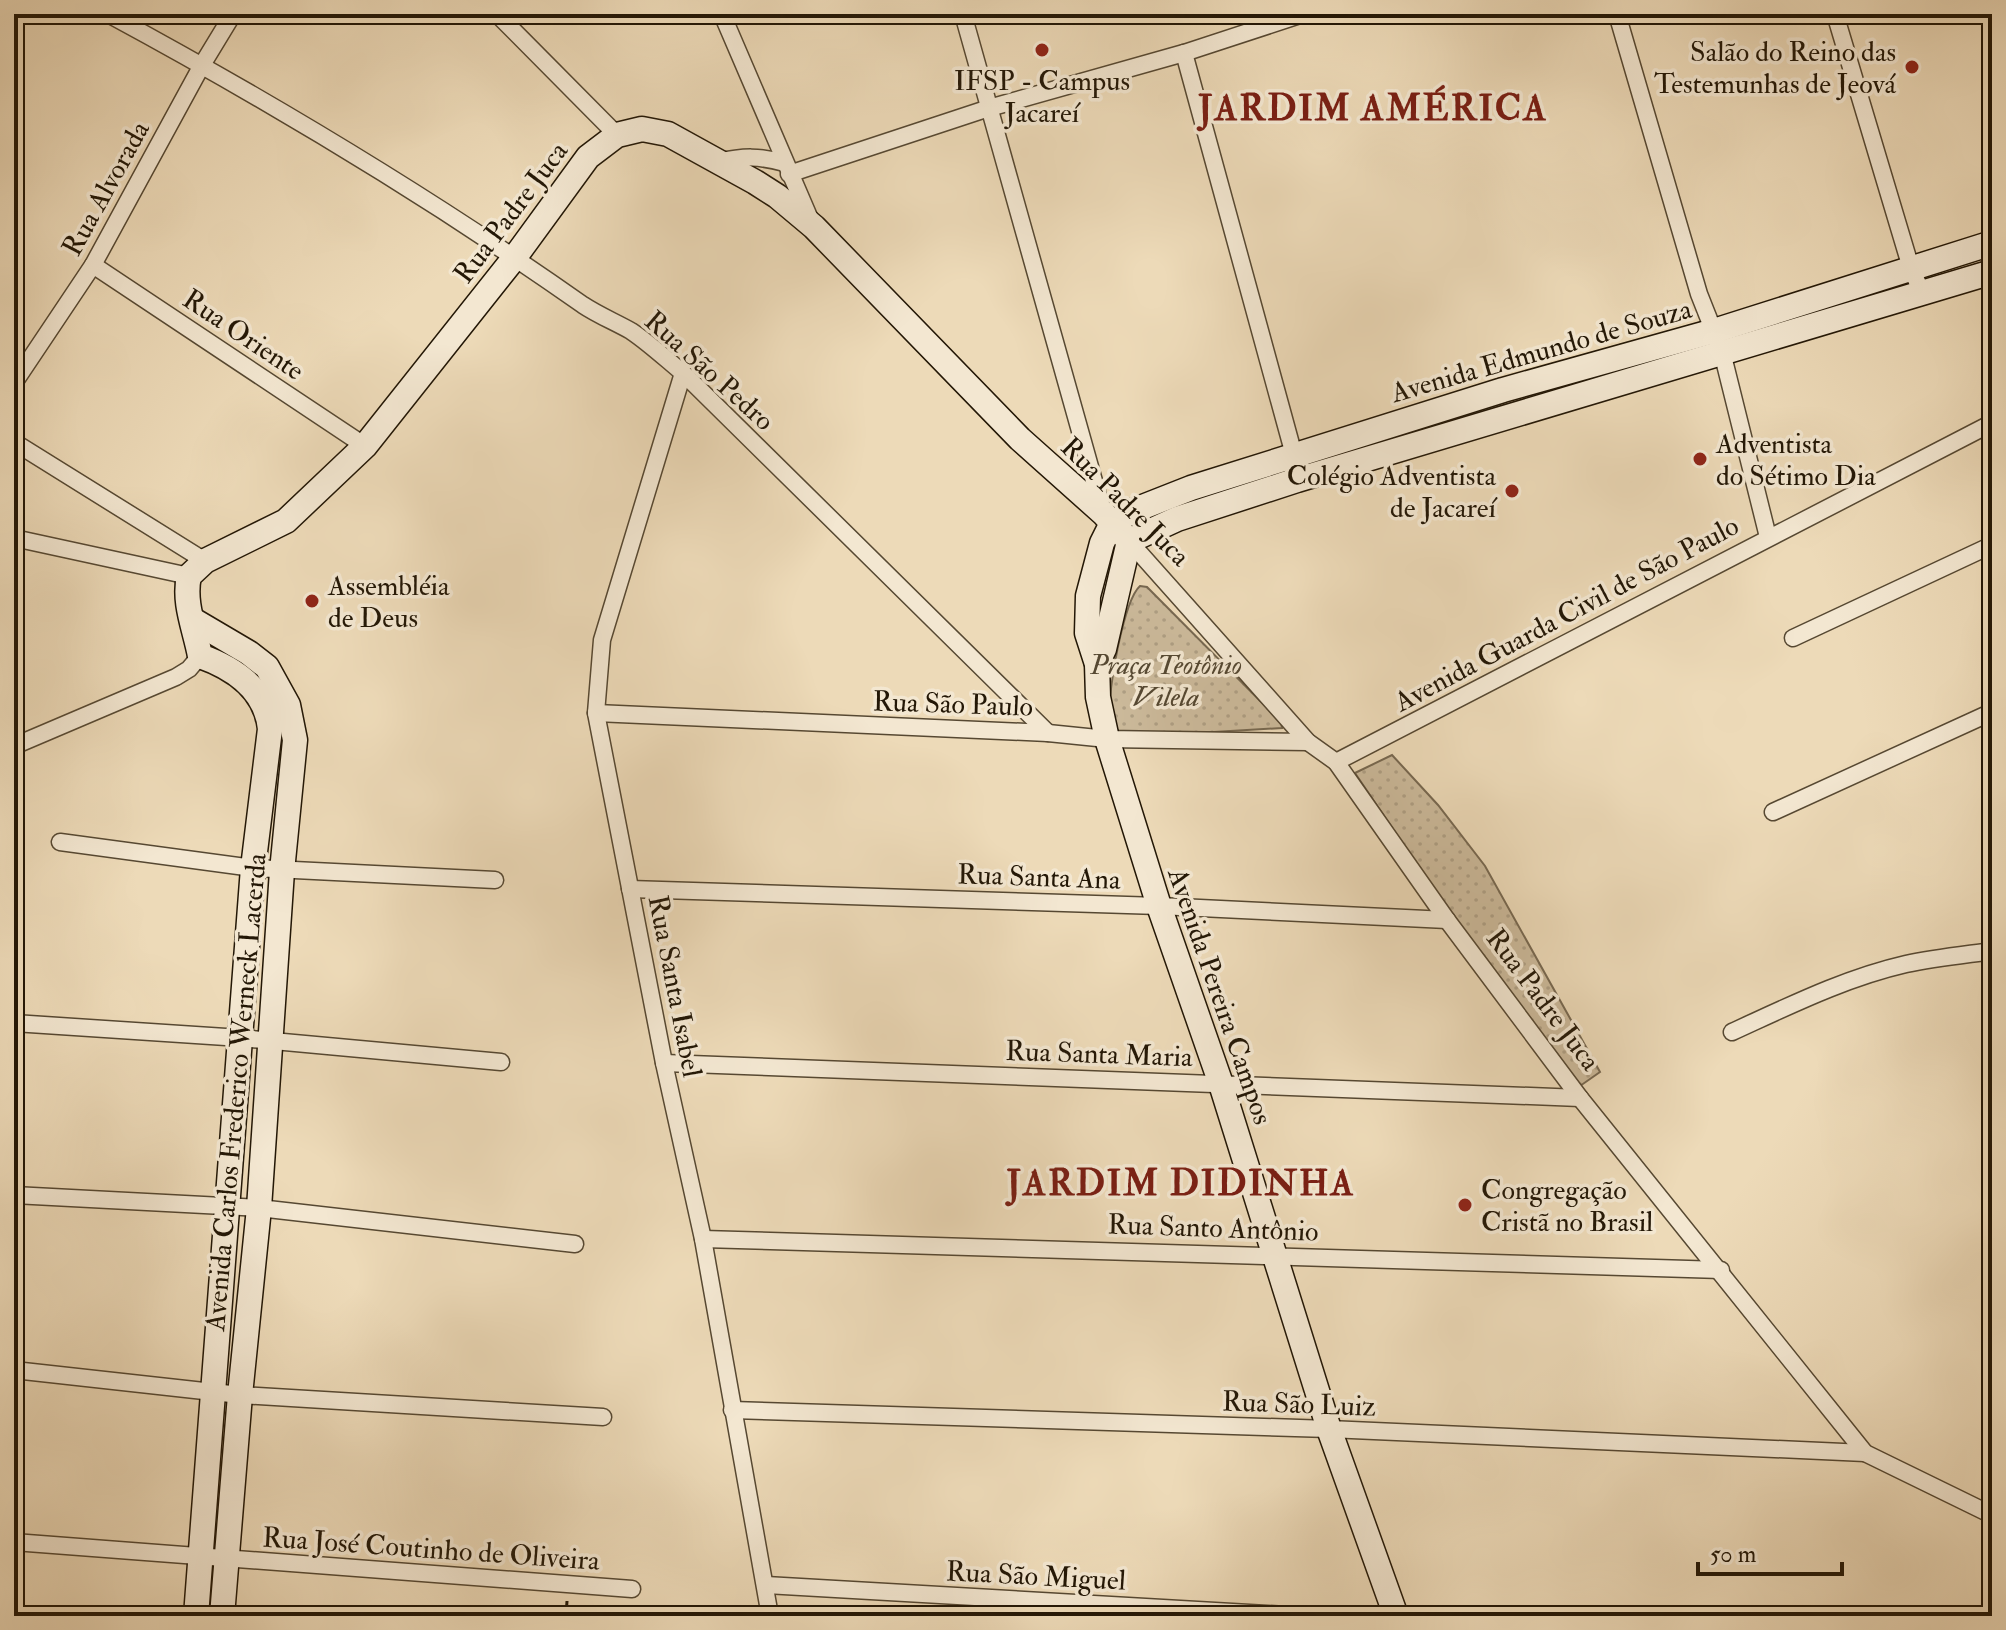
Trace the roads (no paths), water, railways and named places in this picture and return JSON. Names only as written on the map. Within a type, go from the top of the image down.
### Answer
[{"type":"street","name":"Rua São Pedro","points":[[108,14],[342,147],[515,257],[591,310],[632,332],[683,373],[1048,733]]},
{"type":"street","name":"Rua Alvorada","points":[[14,383],[93,265],[233,14]]},
{"type":"street","points":[[497,14],[617,135]]},
{"type":"street","points":[[722,14],[814,227]]},
{"type":"street","points":[[963,14],[1115,527]]},
{"type":"street","points":[[719,162],[742,156],[763,156],[787,168],[1184,53],[1303,14]]},
{"type":"street","points":[[1617,14],[1699,294],[1718,342],[1768,537]]},
{"type":"street","points":[[1835,14],[1911,268],[1922,293]]},
{"type":"street","points":[[1184,53],[1294,455]]},
{"type":"street","name":"Rua Padre Juca","points":[[197,569],[286,521],[365,446],[515,257],[588,157],[617,135],[642,129],[668,134],[777,196],[814,227],[1020,439],[1115,527],[1308,742],[1336,762],[1447,920],[1580,1098],[1865,1453],[1992,1515]]},
{"type":"street","name":"Avenida Edmundo de Souza","points":[[1115,527],[1177,519],[1297,480],[1510,418],[1911,268],[1992,243]]},
{"type":"street","name":"Rua Oriente","points":[[93,265],[365,446]]},
{"type":"street","name":"Avenida Edmundo de Souza","points":[[1115,527],[1130,512],[1191,488],[1503,390],[1922,293],[1992,272]]},
{"type":"street","name":"Rua Santa Isabel","points":[[683,373],[602,640],[597,671],[596,713],[664,1063],[703,1239],[770,1616]]},
{"type":"street","name":"Avenida Guarda Civil de São Paulo","points":[[1336,762],[1992,423]]},
{"type":"street","points":[[14,442],[197,569]]},
{"type":"street","name":"Avenida Pereira Campos","points":[[1115,527],[1095,562],[1088,596],[1087,633],[1097,664],[1098,697],[1107,739],[1159,906],[1221,1084],[1329,1429],[1396,1616]]},
{"type":"street","points":[[14,538],[197,569]]},
{"type":"street","points":[[1793,638],[1992,545]]},
{"type":"street","points":[[14,746],[189,669],[200,656],[186,592],[197,569]]},
{"type":"street","name":"Avenida Carlos Frederico Werneck Lacerda","points":[[193,620],[267,667],[288,705],[295,740],[282,871],[259,1208],[222,1616]]},
{"type":"street","name":"Avenida Carlos Frederico Werneck Lacerda","points":[[196,1616],[253,868],[270,729],[263,702],[238,674],[200,656]]},
{"type":"street","points":[[1773,812],[1992,712]]},
{"type":"street","name":"Rua São Paulo","points":[[596,713],[1048,733],[1107,739],[1308,742]]},
{"type":"street","points":[[60,842],[282,871],[495,880]]},
{"type":"street","name":"Rua Santa Ana","points":[[630,889],[1159,906],[1447,920]]},
{"type":"street","points":[[1732,1032],[1821,991],[1865,975],[1908,964],[1992,951]]},
{"type":"street","points":[[14,1023],[241,1038],[501,1062]]},
{"type":"street","name":"Rua Santa Maria","points":[[664,1063],[1580,1098]]},
{"type":"street","points":[[14,1195],[259,1208],[575,1244]]},
{"type":"street","name":"Rua Santo Antônio","points":[[703,1239],[1721,1270]]},
{"type":"street","points":[[14,1370],[240,1395],[603,1417]]},
{"type":"street","name":"Rua São Luiz","points":[[732,1410],[1329,1429],[1865,1453]]},
{"type":"street","name":"Rua José Coutinho de Oliveira","points":[[14,1542],[632,1589]]},
{"type":"street","name":"Rua São Miguel","points":[[766,1585],[1304,1616]]},
{"type":"place","name":"IFSP - Campus Jacareí","points":[[1042,50]]},
{"type":"place","name":"Salão do Reino das Testemunhas de Jeová","points":[[1912,67]]},
{"type":"place","name":"Adventista do Sétimo Dia","points":[[1700,459]]},
{"type":"place","name":"Colégio Adventista de Jacareí","points":[[1512,491]]},
{"type":"place","name":"Assembléia de Deus","points":[[312,601]]},
{"type":"place","name":"Congregação Cristã no Brasil","points":[[1465,1205]]},
{"type":"district","name":"JARDIM AMÉRICA","points":[[1373,107]]},
{"type":"district","name":"JARDIM DIDINHA","points":[[1181,1182]]},
{"type":"park label","name":"Praça Teotônio Vilela","points":[[1166,680]]}]
